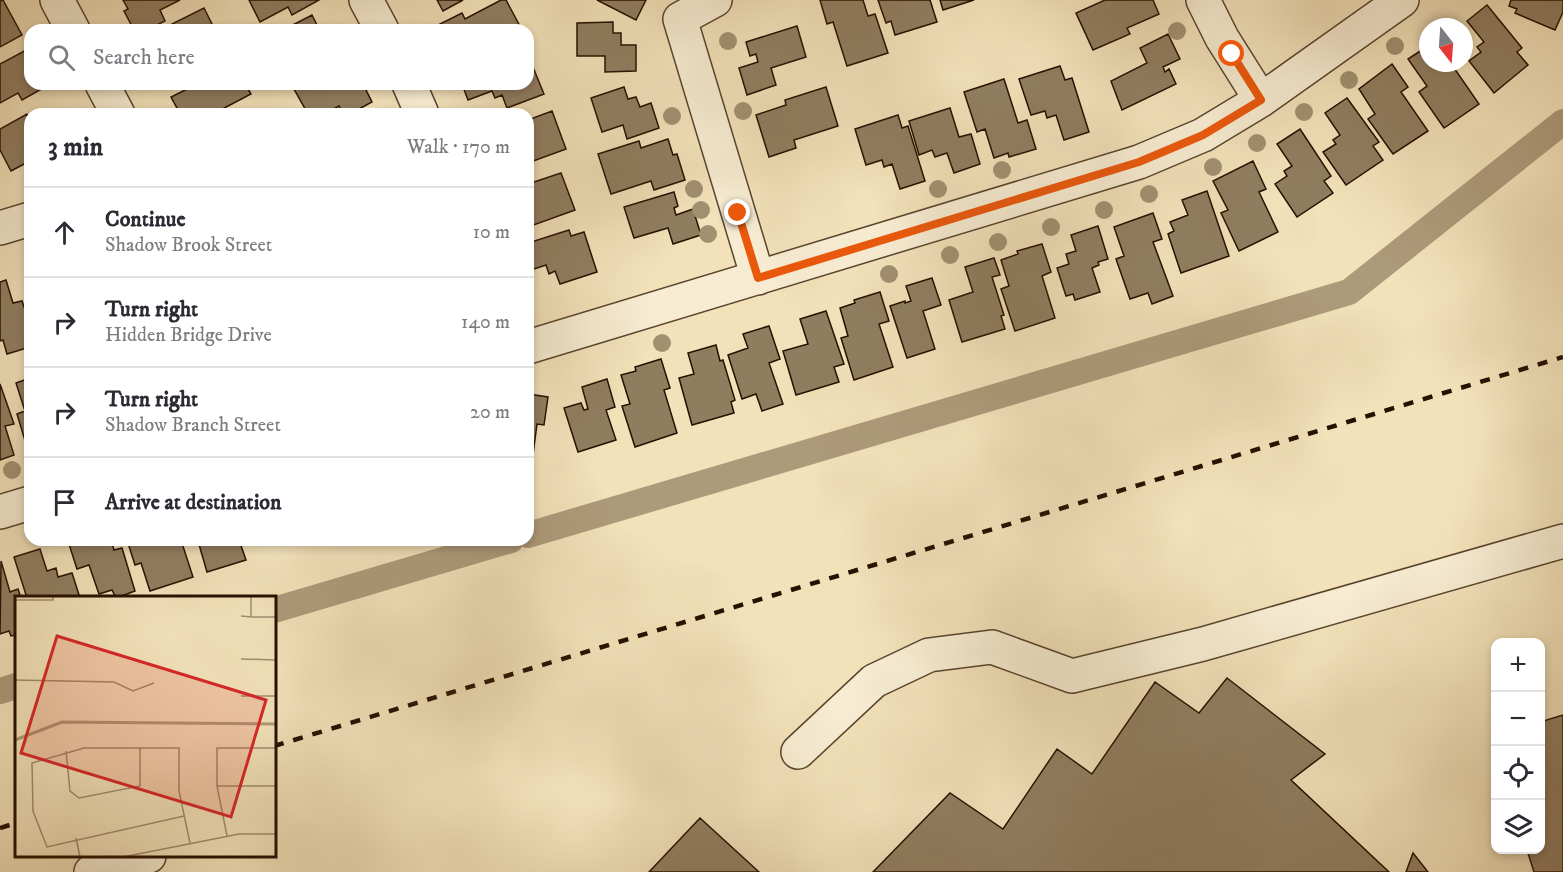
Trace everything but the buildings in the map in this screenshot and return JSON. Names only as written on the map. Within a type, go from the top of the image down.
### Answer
[{"type":"street","points":[[57,0],[70,24]]},
{"type":"street","points":[[366,0],[379,24]]},
{"type":"street","points":[[715,0],[680,19],[758,278]]},
{"type":"street","points":[[1203,0],[1222,38],[1261,100]]},
{"type":"street","points":[[534,345],[1139,162],[1203,135],[1261,100],[1402,0]]},
{"type":"street","points":[[105,90],[115,108]]},
{"type":"street","points":[[412,90],[419,108]]},
{"type":"street","points":[[0,228],[24,221]]},
{"type":"street","points":[[0,512],[24,505]]},
{"type":"street","points":[[798,752],[873,681],[929,655],[992,647],[1072,676],[1203,644],[1563,541]]},
{"type":"street","points":[[91,872],[142,857]]},
{"type":"waterway","points":[[534,533],[1349,292],[1563,122]]},
{"type":"waterway","points":[[276,609],[491,546]]},
{"type":"waterway","points":[[0,691],[15,686]]},
{"type":"railway","points":[[276,745],[1563,357]]},
{"type":"railway","points":[[0,828],[15,823]]},
{"type":"route","points":[[738,213],[758,278],[1139,162],[1203,135],[1261,100],[1232,54]]}]
